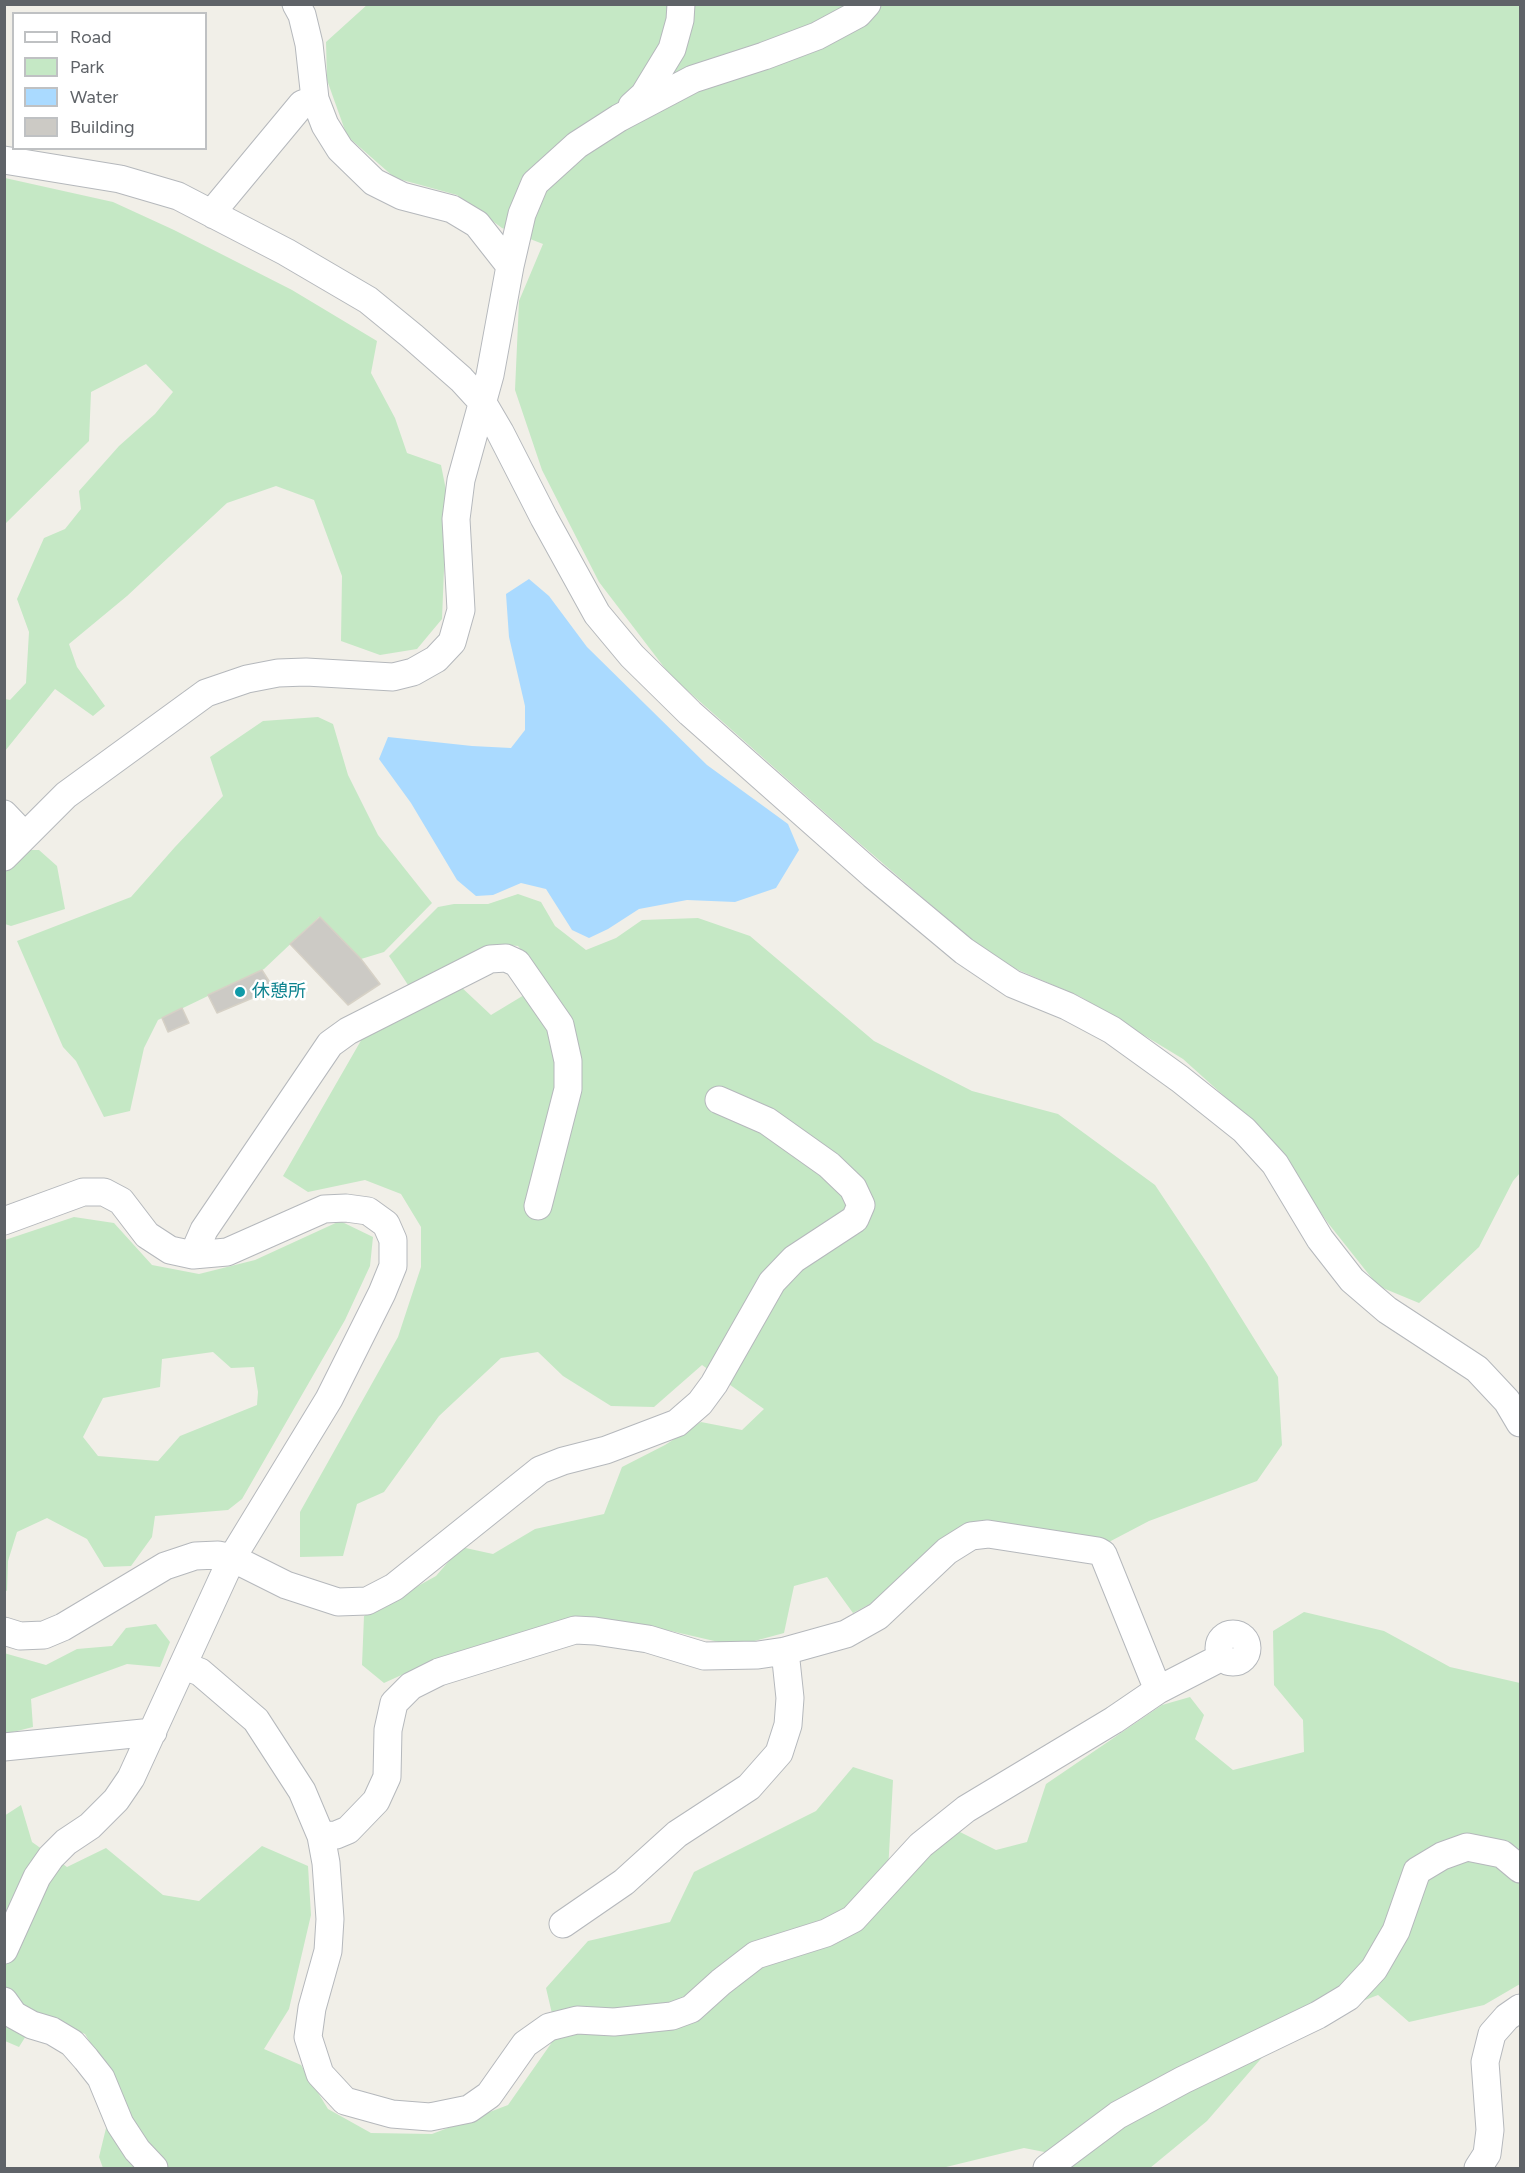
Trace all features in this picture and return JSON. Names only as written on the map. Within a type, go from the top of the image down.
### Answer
[{"type":"street","points":[[296,4],[302,15],[309,44],[315,99],[325,125],[340,149],[374,182],[402,196],[452,209],[477,224],[510,266]]},
{"type":"street","points":[[619,118],[644,95],[672,49],[680,20],[681,4]]},
{"type":"street","points":[[4,856],[66,795],[206,693],[247,679],[278,673],[306,672],[393,677],[413,672],[436,659],[452,642],[461,610],[456,519],[461,480],[483,404],[522,214],[536,183],[577,145],[619,118],[693,79],[817,36],[858,14],[867,4]]},
{"type":"street","points":[[214,215],[219,204],[302,104],[315,99]]},
{"type":"street","points":[[4,160],[120,179],[178,196],[286,252],[368,300],[412,336],[462,379],[483,404],[501,432],[597,614],[632,656],[716,736],[873,875],[964,951],[1013,984],[1066,1006],[1112,1030],[1180,1078],[1244,1130],[1275,1164],[1320,1239],[1352,1280],[1387,1310],[1477,1369],[1507,1401],[1521,1423]]},
{"type":"street","points":[[4,814],[24,835]]},
{"type":"street","points":[[193,1255],[204,1230],[330,1044],[348,1031],[490,959],[506,958],[517,963],[560,1025],[568,1061],[568,1089],[538,1206]]},
{"type":"street","points":[[4,1631],[20,1636],[44,1635],[63,1627],[165,1566],[195,1556],[218,1555],[232,1558],[286,1585],[338,1602],[368,1601],[394,1587],[540,1470],[563,1461],[606,1450],[676,1423],[700,1403],[714,1384],[772,1282],[794,1259],[855,1219],[861,1205],[853,1188],[829,1165],[767,1121],[719,1100]]},
{"type":"street","points":[[4,1221],[83,1192],[104,1192],[121,1202],[147,1234],[170,1250],[193,1255],[227,1252],[324,1209],[368,1211],[386,1224],[393,1240],[393,1266],[382,1293],[334,1388],[232,1558],[131,1778],[116,1800],[90,1826],[66,1842],[51,1857],[37,1876],[4,1950]]},
{"type":"street","points":[[321,1836],[336,1835],[348,1830],[375,1801],[387,1777],[388,1730],[394,1703],[411,1686],[439,1672],[575,1630],[595,1630],[648,1639],[704,1656],[758,1655],[785,1651],[846,1634],[878,1616],[947,1551],[971,1536],[988,1534],[1098,1551],[1103,1554],[1158,1690]]},
{"type":"street","points":[[563,1924],[624,1882],[677,1834],[749,1787],[779,1753],[788,1725],[790,1698],[785,1651]]},
{"type":"street","points":[[184,1666],[200,1672],[256,1720],[302,1791],[321,1836],[326,1863],[330,1918],[328,1951],[312,2008],[308,2037],[320,2074],[345,2100],[392,2114],[430,2117],[469,2109],[489,2095],[525,2044],[549,2027],[577,2020],[614,2022],[672,2016],[691,2009],[756,1955],[826,1932],[853,1919],[921,1845],[966,1809],[1158,1690],[1222,1657]]},
{"type":"street","points":[[4,1747],[153,1732]]},
{"type":"street","points":[[1047,2169],[1119,2115],[1193,2075],[1318,2015],[1348,1997],[1374,1969],[1396,1931],[1417,1871],[1442,1856],[1467,1847],[1502,1854],[1521,1869]]},
{"type":"street","points":[[4,2001],[14,2015],[32,2025],[52,2031],[72,2043],[101,2078],[120,2124],[137,2150],[154,2169]]},
{"type":"street","points":[[1478,2169],[1487,2154],[1490,2130],[1485,2062],[1492,2034],[1507,2017],[1521,2008]]},
{"type":"green space","points":[[368,4],[1520,5],[1520,1173],[1513,1181],[1479,1247],[1419,1303],[1378,1286],[1328,1223],[1264,1132],[1183,1059],[1081,997],[995,960],[670,675],[599,582],[542,470],[515,390],[519,301],[543,244],[502,228],[457,195],[395,178],[347,136],[327,80],[326,42]]},
{"type":"green space","points":[[5,178],[113,202],[292,290],[377,341],[371,373],[395,418],[407,453],[441,465],[447,495],[442,619],[417,649],[380,655],[341,641],[342,576],[314,500],[276,486],[227,503],[127,596],[69,644],[77,667],[105,706],[93,716],[55,689],[5,751],[5,699],[10,700],[26,683],[29,632],[17,599],[44,538],[65,529],[81,509],[79,491],[119,446],[155,414],[173,392],[146,364],[91,392],[89,441],[5,524]]},
{"type":"green space","points":[[318,717],[333,724],[348,775],[378,835],[432,903],[384,952],[361,959],[319,917],[264,969],[158,1020],[144,1048],[130,1111],[104,1117],[76,1061],[63,1047],[17,941],[131,897],[223,796],[210,757],[263,721]]},
{"type":"green space","points":[[5,850],[39,850],[57,866],[65,909],[11,926],[5,924]]},
{"type":"green space","points":[[518,894],[541,902],[555,926],[586,950],[616,938],[642,920],[698,918],[750,936],[874,1041],[972,1091],[1058,1114],[1155,1185],[1278,1377],[1282,1445],[1257,1481],[1149,1521],[1107,1543],[1006,1523],[947,1536],[900,1588],[853,1613],[827,1577],[794,1586],[784,1633],[736,1646],[671,1631],[589,1620],[519,1633],[441,1657],[384,1683],[362,1665],[364,1616],[436,1576],[461,1547],[493,1554],[535,1529],[604,1514],[622,1467],[665,1445],[701,1422],[742,1430],[764,1409],[702,1365],[654,1407],[611,1406],[563,1376],[538,1352],[501,1358],[439,1416],[384,1492],[357,1504],[343,1556],[300,1557],[300,1512],[398,1337],[421,1267],[421,1227],[401,1194],[365,1180],[308,1192],[283,1176],[363,1037],[459,985],[491,1015],[534,989],[541,973],[518,946],[497,944],[410,988],[389,956],[438,907],[454,904],[488,904]]},
{"type":"green space","points":[[74,1217],[114,1223],[152,1265],[199,1274],[255,1260],[340,1221],[373,1237],[370,1266],[345,1320],[242,1499],[228,1510],[155,1516],[152,1537],[131,1566],[104,1567],[87,1539],[47,1518],[17,1532],[8,1561],[7,1591],[5,1590],[5,1240]],"holes":[[[213,1352],[231,1368],[254,1367],[258,1392],[257,1405],[180,1436],[158,1461],[98,1456],[83,1437],[103,1398],[160,1387],[162,1359]]]},
{"type":"green space","points":[[1304,1612],[1384,1631],[1450,1667],[1520,1683],[1520,1984],[1484,2005],[1409,2022],[1378,1995],[1347,2007],[1272,2046],[1207,2121],[1150,2168],[1072,2168],[1070,2157],[1024,2148],[942,2168],[103,2168],[99,2157],[116,2087],[85,2034],[39,2015],[19,2047],[5,2041],[4,1816],[21,1805],[32,1842],[67,1867],[106,1848],[163,1895],[199,1901],[262,1846],[308,1866],[311,1915],[289,2009],[264,2049],[301,2065],[328,2109],[371,2133],[432,2134],[508,2105],[557,2035],[546,1988],[588,1941],[670,1922],[694,1872],[816,1811],[853,1767],[893,1780],[887,1890],[954,1829],[996,1850],[1027,1842],[1046,1784],[1162,1705],[1190,1697],[1204,1715],[1195,1739],[1233,1770],[1304,1752],[1303,1720],[1274,1685],[1273,1631]]},
{"type":"green space","points":[[156,1624],[170,1642],[160,1667],[127,1664],[31,1699],[33,1727],[5,1734],[4,1653],[46,1665],[77,1649],[112,1646],[126,1628]]},
{"type":"water","points":[[529,579],[549,596],[587,647],[707,765],[788,824],[799,850],[776,888],[735,902],[687,900],[639,909],[589,938],[572,930],[546,889],[521,883],[493,895],[476,896],[457,880],[411,803],[379,759],[388,737],[511,748],[525,730],[525,706],[509,637],[506,594]]},
{"type":"building","points":[[320,917],[361,959],[380,984],[348,1005],[290,944]]},
{"type":"building","name":"休憩所","points":[[262,970],[274,989],[217,1013],[208,995]]},
{"type":"building","points":[[182,1008],[189,1023],[168,1032],[162,1018]]},
{"type":"place","name":"休憩所","points":[[240,992]]}]
